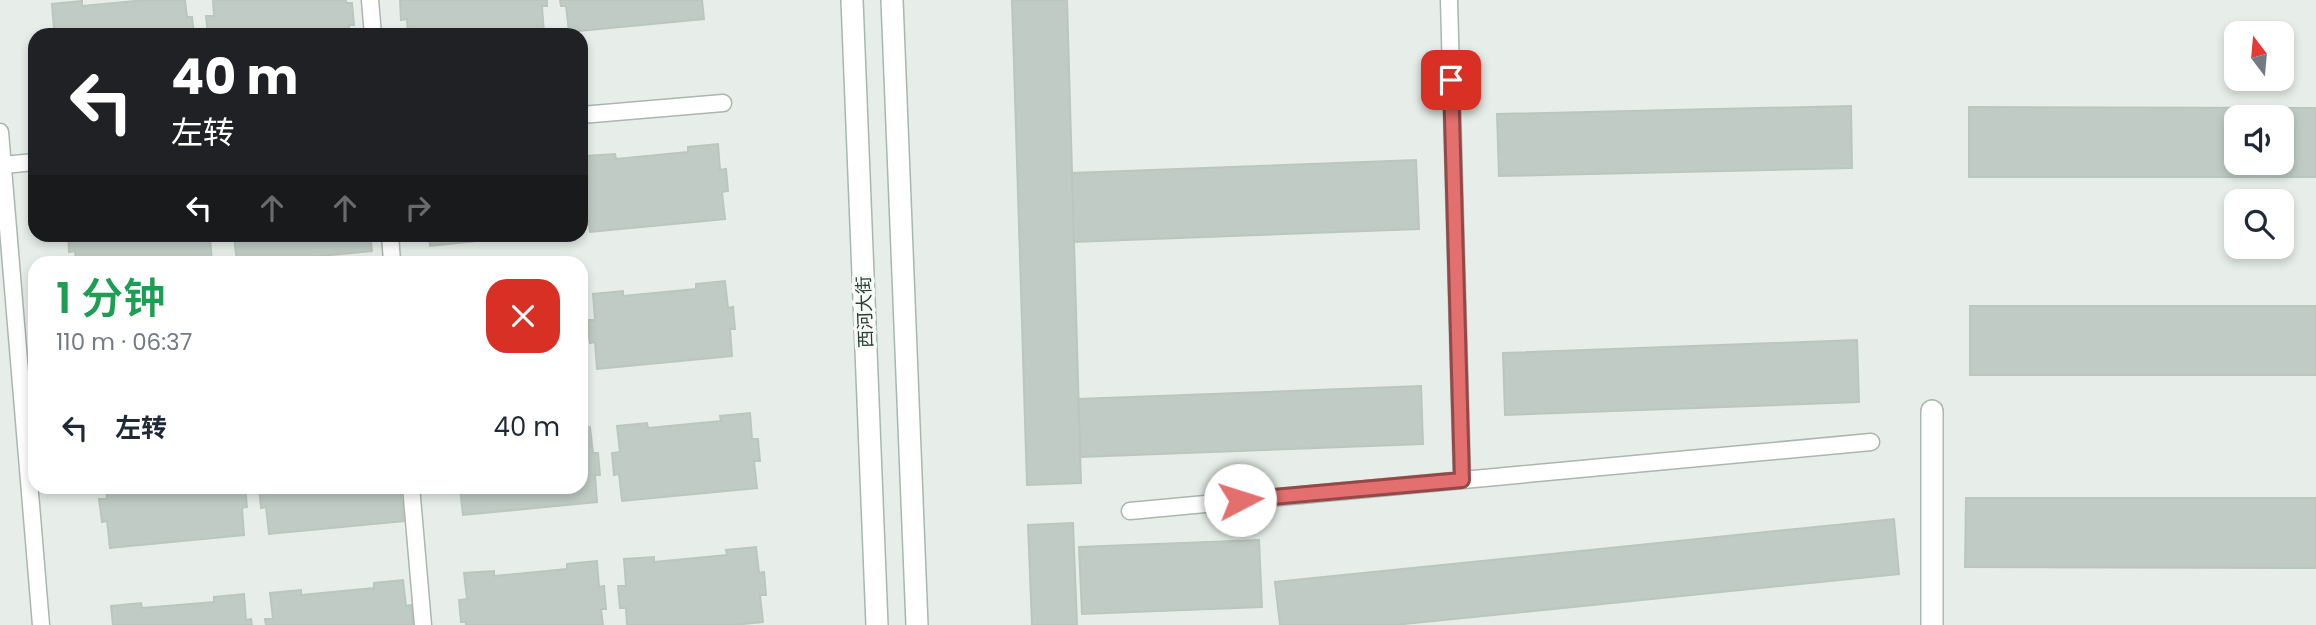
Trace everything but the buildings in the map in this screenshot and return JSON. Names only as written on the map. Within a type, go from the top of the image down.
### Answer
[{"type":"street","name":"西河大街","points":[[852,0],[877,625]]},
{"type":"street","points":[[892,0],[917,625]]},
{"type":"street","points":[[1932,411],[1932,625]]},
{"type":"lane","points":[[370,0],[372,28]]},
{"type":"lane","points":[[1449,0],[1462,480]]},
{"type":"lane","points":[[588,114],[723,103]]},
{"type":"lane","points":[[0,132],[28,468]]},
{"type":"lane","points":[[3,165],[28,163]]},
{"type":"lane","points":[[1129,511],[1871,442]]},
{"type":"lane","points":[[30,494],[41,625]]},
{"type":"lane","points":[[412,494],[423,625]]},
{"type":"route","points":[[1240,500],[1462,480],[1451,80]]}]
